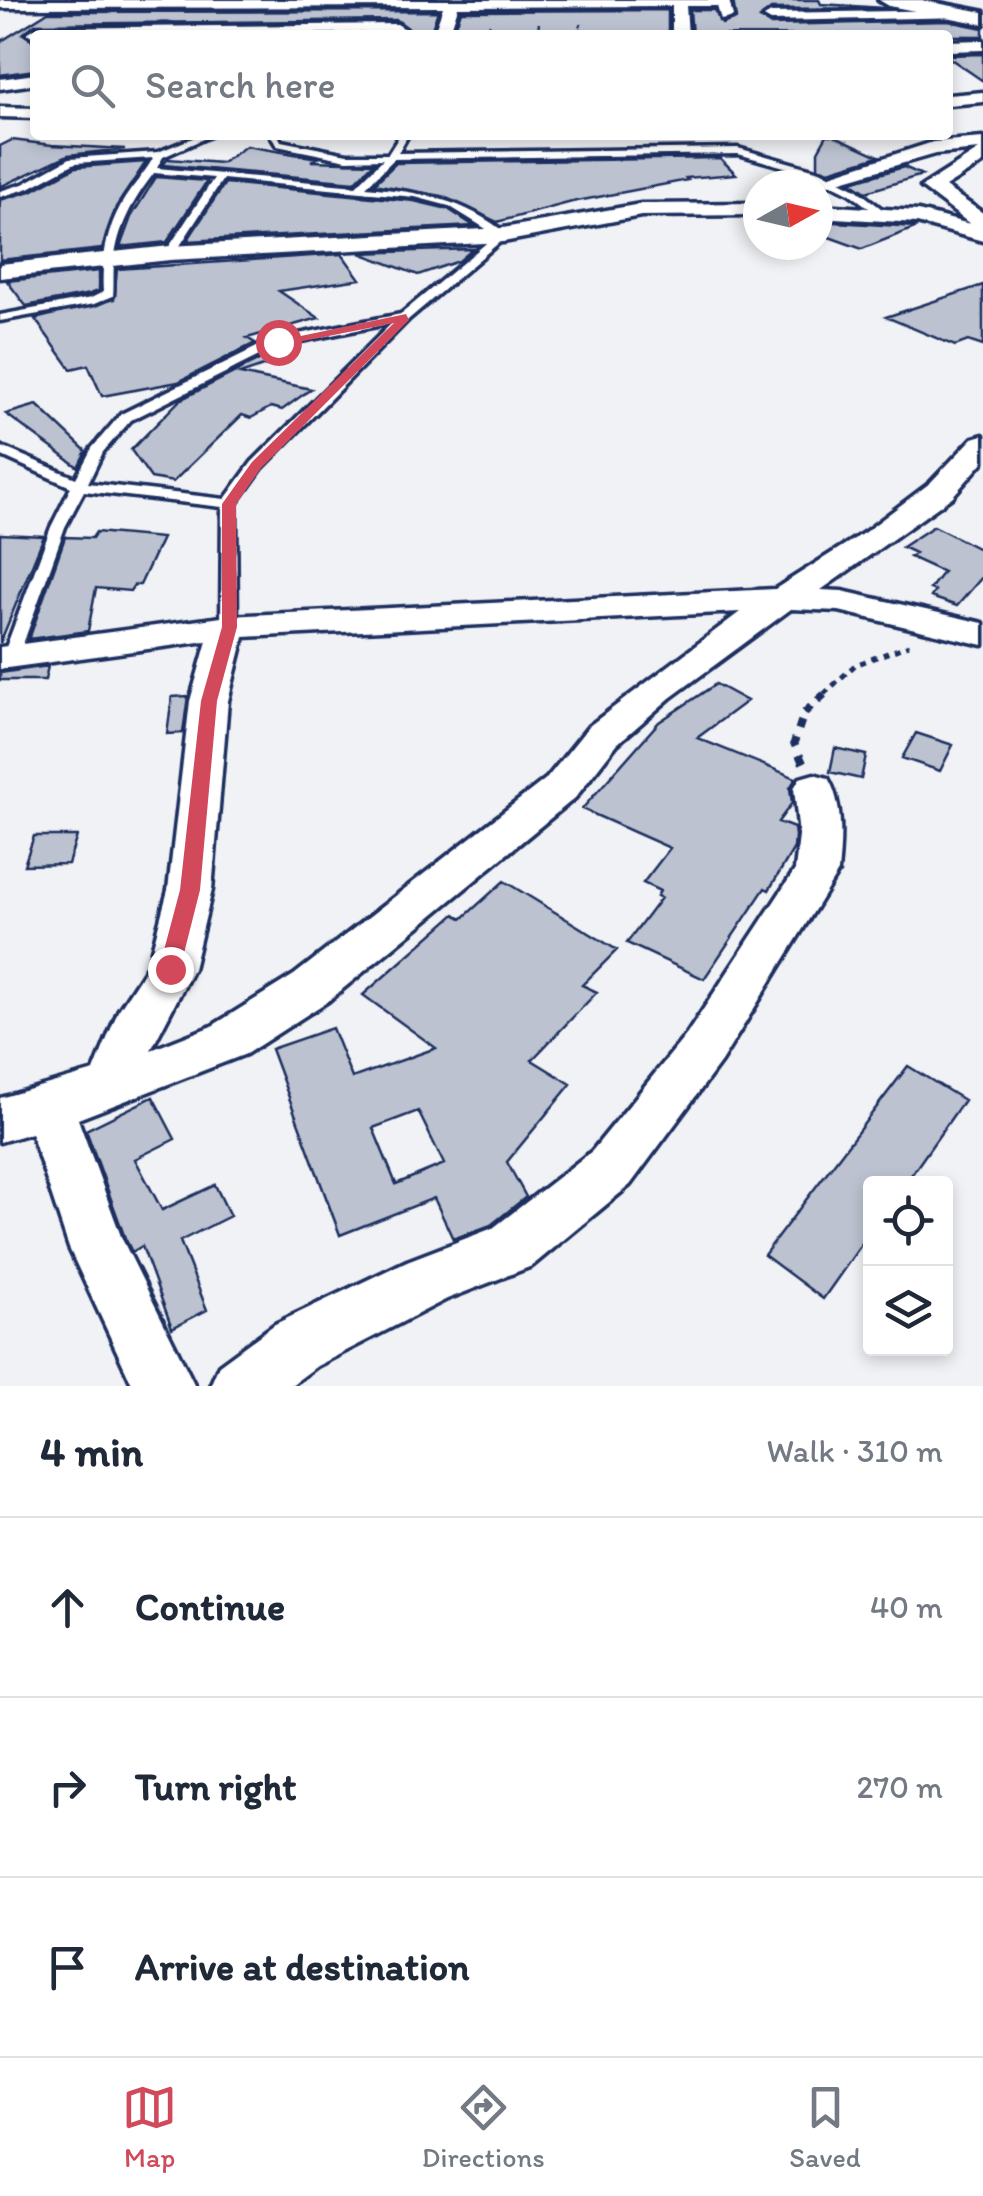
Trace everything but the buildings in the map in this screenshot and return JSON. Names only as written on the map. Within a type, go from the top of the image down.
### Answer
[{"type":"main road","points":[[898,2],[974,16]]},
{"type":"street","points":[[6,6],[242,0],[500,1],[585,9],[631,1],[679,1],[722,2],[726,17]]},
{"type":"street","points":[[86,30],[204,30],[208,23],[188,22],[197,1]]},
{"type":"street","points":[[269,28],[285,1]]},
{"type":"street","points":[[443,30],[452,1]]},
{"type":"street","points":[[679,1],[680,30]]},
{"type":"street","points":[[41,30],[59,2]]},
{"type":"street","points":[[852,11],[898,2]]},
{"type":"street","points":[[92,29],[105,4]]},
{"type":"street","points":[[809,10],[826,30]]},
{"type":"street","points":[[771,17],[809,10],[974,16]]},
{"type":"street","points":[[852,11],[867,30]]},
{"type":"street","points":[[248,30],[397,28]]},
{"type":"street","points":[[953,46],[983,45]]},
{"type":"street","points":[[0,84],[30,80]]},
{"type":"street","points":[[953,82],[983,82]]},
{"type":"street","points":[[953,100],[983,98]]},
{"type":"street","points":[[0,112],[30,114]]},
{"type":"street","points":[[833,178],[933,148],[983,144]]},
{"type":"street","points":[[983,155],[931,186],[983,223]]},
{"type":"street","points":[[0,271],[170,253],[503,235],[642,210],[743,209]]},
{"type":"street","points":[[833,212],[918,217],[983,234]]},
{"type":"street","points":[[165,1386],[24,1111],[113,1088],[229,1040],[312,988],[561,788],[603,735],[657,690],[722,640],[941,490],[983,444]]},
{"type":"street","points":[[5,658],[229,627],[786,599],[842,601],[886,616],[974,623]]},
{"type":"street","points":[[113,1088],[135,1025],[170,969],[186,906],[200,820],[209,701],[229,627]]},
{"type":"street","points":[[240,1386],[296,1345],[427,1280],[512,1247],[610,1168],[704,1048],[816,872],[820,836],[814,788]]},
{"type":"lane","points":[[0,194],[26,186],[72,160],[159,155],[196,140]]},
{"type":"lane","points":[[276,140],[287,146],[348,156],[738,151],[772,157],[805,170]]},
{"type":"lane","points":[[359,188],[391,157],[401,140]]},
{"type":"lane","points":[[0,318],[104,298],[109,291],[109,258],[121,213],[153,170],[159,155]]},
{"type":"lane","points":[[153,170],[436,198],[503,235],[406,317],[256,465],[229,504],[229,627]]},
{"type":"lane","points":[[0,176],[26,186]]},
{"type":"lane","points":[[170,253],[220,177]]},
{"type":"lane","points":[[833,181],[862,193],[885,215]]},
{"type":"lane","points":[[5,658],[58,527],[97,450],[126,417],[278,342],[406,317]]},
{"type":"lane","points":[[0,450],[81,486],[229,504]]},
{"type":"path","points":[[814,788],[794,743],[804,713],[855,664],[974,623]]},
{"type":"route","points":[[170,969],[190,890],[209,701],[229,627],[229,504],[256,465],[406,317],[278,342]]}]
